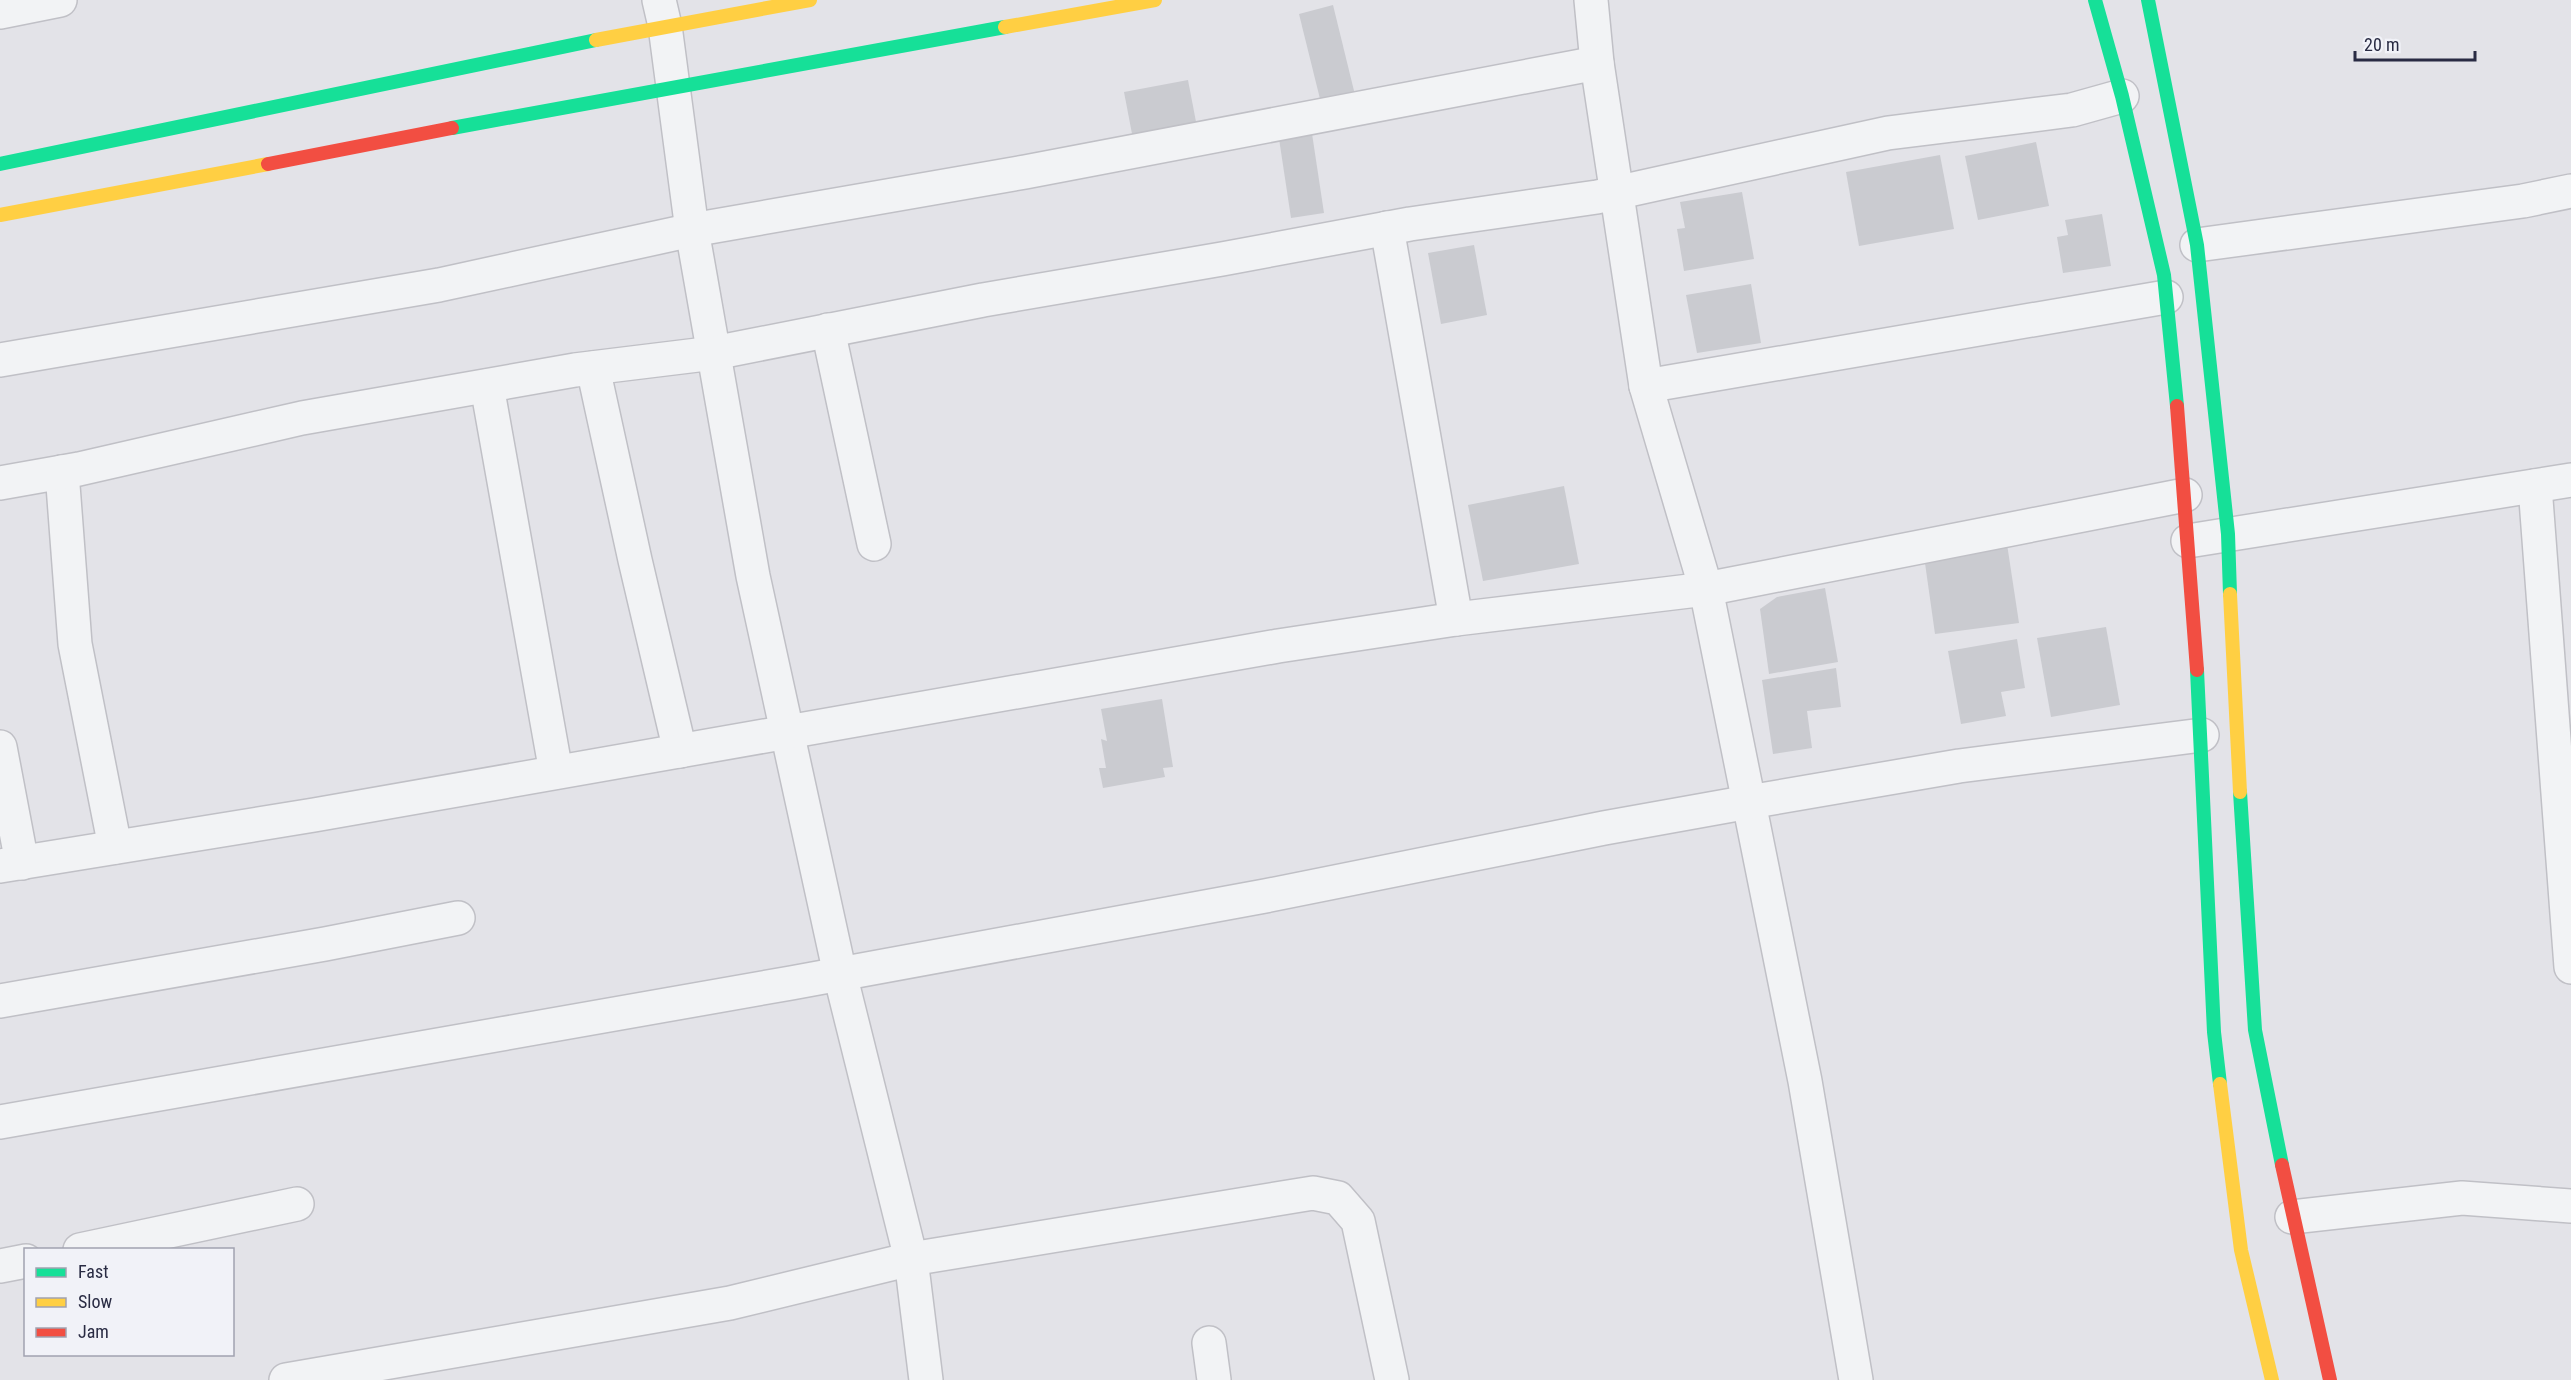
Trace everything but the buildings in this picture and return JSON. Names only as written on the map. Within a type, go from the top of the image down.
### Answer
[{"type":"main road","points":[[0,164],[662,13],[810,0]]},
{"type":"main road","points":[[0,215],[673,86],[1155,0]]},
{"type":"main road","points":[[2095,0],[2122,96],[2164,275],[2185,495],[2202,735],[2214,1032],[2241,1250],[2272,1380]]},
{"type":"main road","points":[[2148,0],[2197,245],[2228,534],[2233,672],[2255,1030],[2292,1216],[2330,1380]]},
{"type":"street","points":[[0,12],[60,0]]},
{"type":"street","points":[[1591,0],[1597,63],[1646,386],[1706,589],[1805,1081],[1856,1380]]},
{"type":"street","points":[[662,13],[692,230],[753,576],[840,974],[910,1259],[927,1380]]},
{"type":"street","points":[[0,360],[439,285],[692,230],[1025,172],[1597,63]]},
{"type":"street","points":[[0,483],[62,472],[302,418],[593,368],[714,353],[983,300],[1387,228],[1597,197],[1888,133],[2072,110],[2122,96]]},
{"type":"street","points":[[2197,245],[2523,201],[2571,191]]},
{"type":"street","points":[[1387,228],[1456,619]]},
{"type":"street","points":[[1646,386],[2166,297]]},
{"type":"street","points":[[828,330],[874,544]]},
{"type":"street","points":[[593,368],[632,548],[680,750]]},
{"type":"street","points":[[487,386],[556,772]]},
{"type":"street","points":[[62,472],[75,644],[115,847]]},
{"type":"street","points":[[2188,541],[2571,480]]},
{"type":"street","points":[[2535,486],[2561,712],[2565,868],[2571,967]]},
{"type":"street","points":[[0,747],[11,865],[314,816],[1278,646],[1456,619],[1706,589],[2185,495]]},
{"type":"street","points":[[0,1122],[840,974],[1265,896],[1592,830],[1749,802],[1959,766],[2202,735]]},
{"type":"street","points":[[0,1001],[325,944],[458,918]]},
{"type":"street","points":[[286,1380],[730,1303],[910,1259],[1313,1193],[1338,1198],[1358,1221],[1392,1380]]},
{"type":"street","points":[[2292,1216],[2462,1198],[2571,1206]]},
{"type":"street","points":[[89,1248],[297,1204]]},
{"type":"street","points":[[0,1266],[24,1261]]},
{"type":"street","points":[[1209,1343],[1214,1380]]},
{"type":"traffic: fast","points":[[2095,0],[2122,96],[2164,275],[2177,406]]},
{"type":"traffic: fast","points":[[2148,0],[2197,245],[2228,534],[2230,594]]},
{"type":"traffic: fast","points":[[452,128],[1005,27]]},
{"type":"traffic: fast","points":[[0,164],[596,40]]},
{"type":"traffic: fast","points":[[2197,670],[2214,1032],[2220,1084]]},
{"type":"traffic: fast","points":[[2240,792],[2255,1030],[2282,1165]]},
{"type":"traffic: slow","points":[[596,40],[810,0]]},
{"type":"traffic: slow","points":[[1005,27],[1155,0]]},
{"type":"traffic: slow","points":[[0,215],[268,164]]},
{"type":"traffic: slow","points":[[2230,594],[2240,792]]},
{"type":"traffic: slow","points":[[2220,1084],[2241,1250],[2272,1380]]},
{"type":"traffic: jam","points":[[268,164],[452,128]]},
{"type":"traffic: jam","points":[[2177,406],[2197,670]]},
{"type":"traffic: jam","points":[[2282,1165],[2330,1380]]}]
